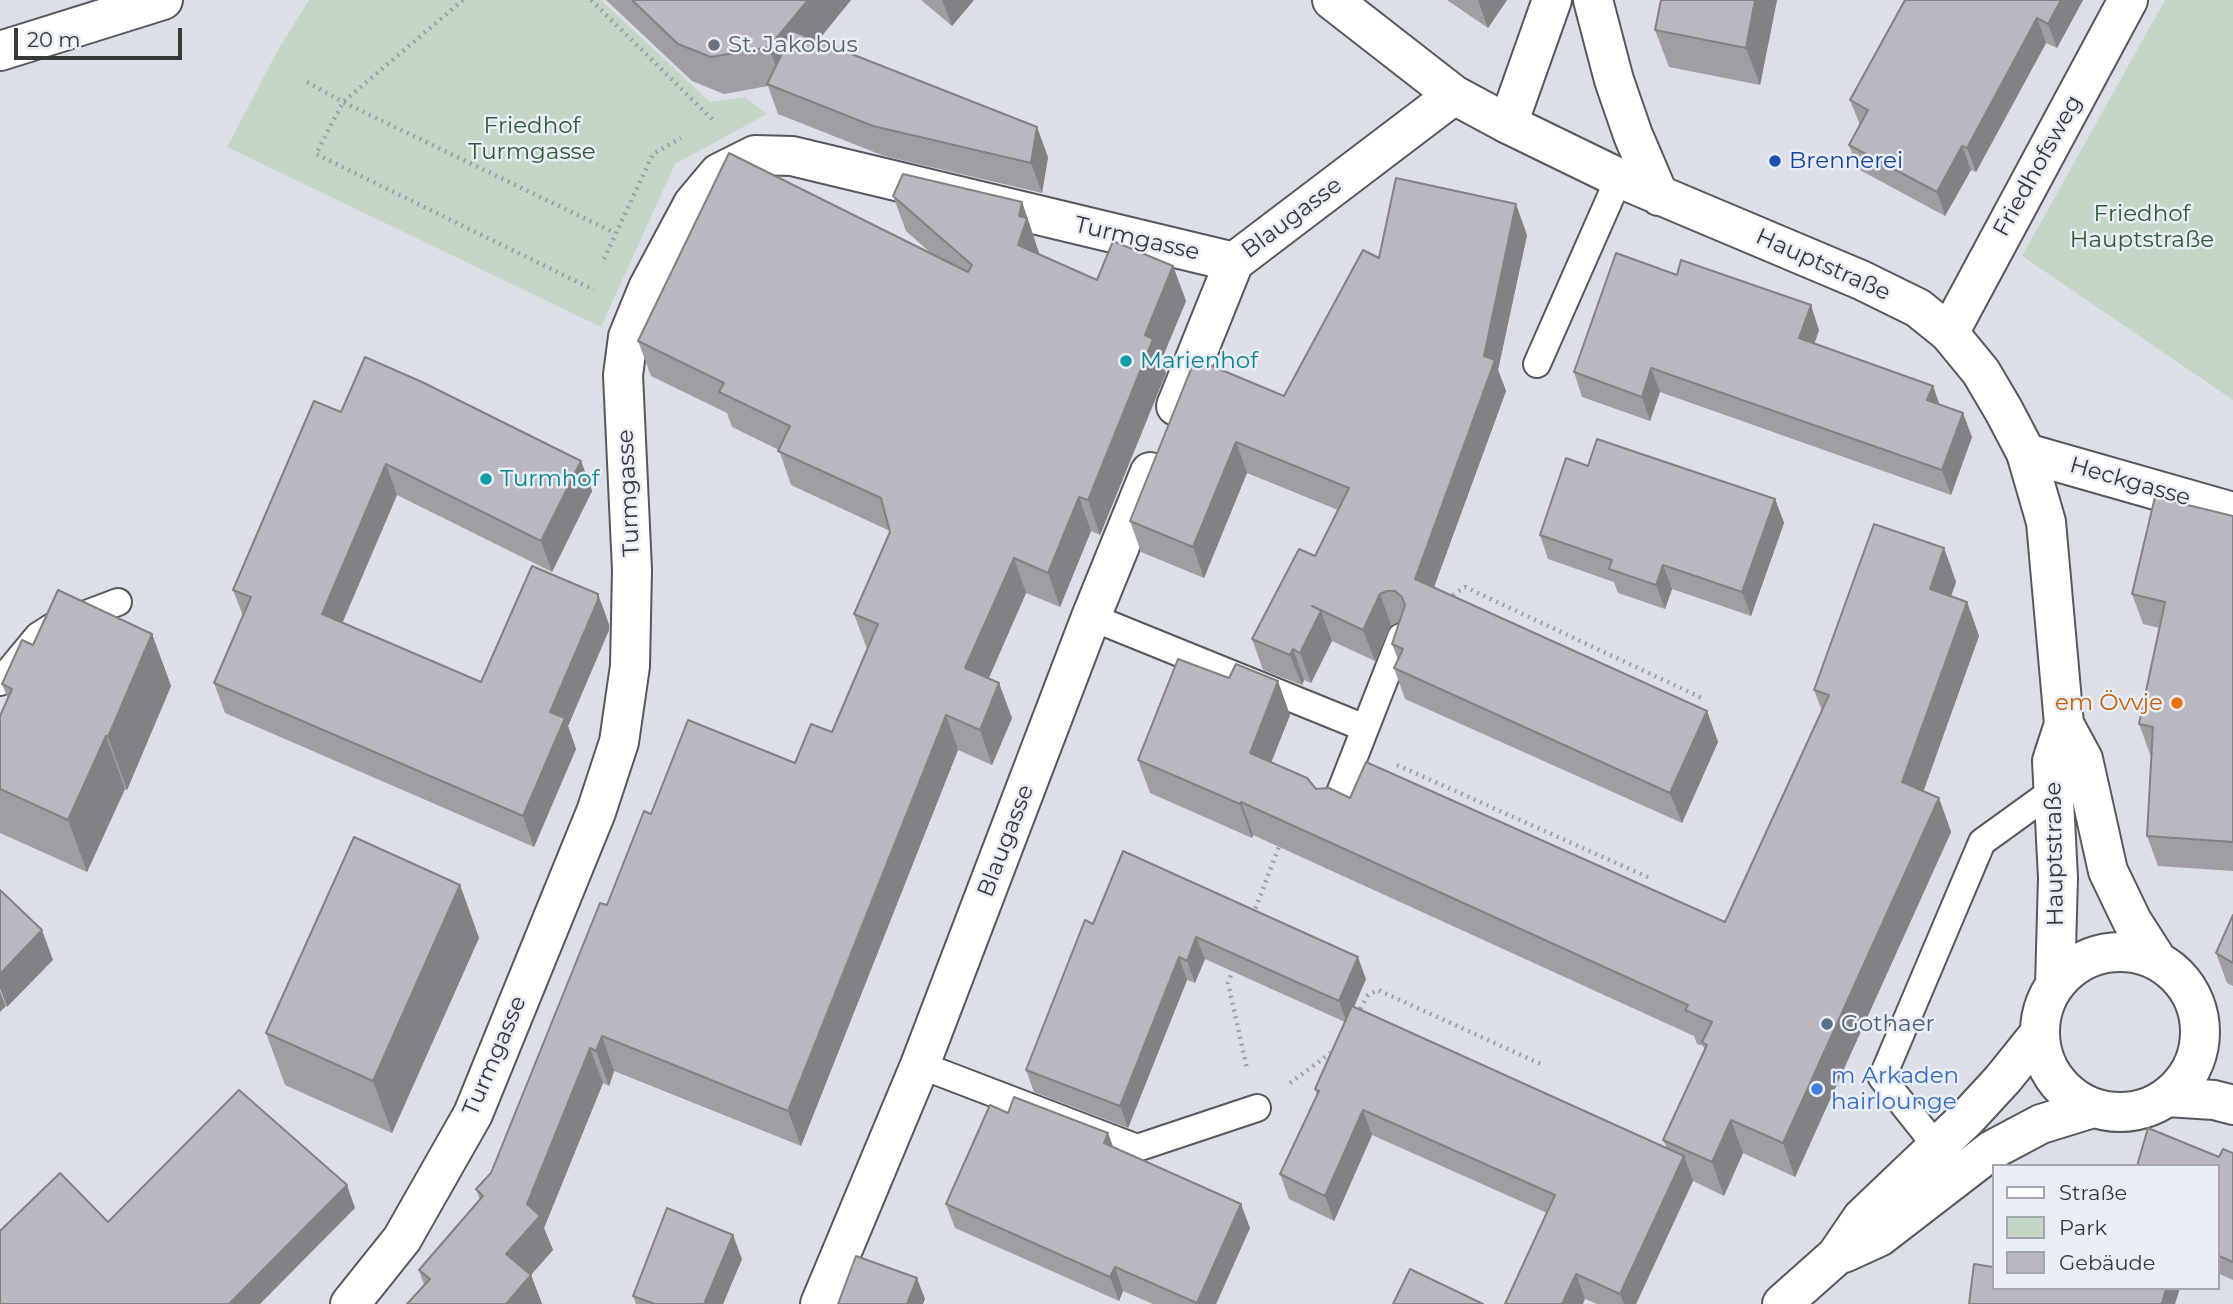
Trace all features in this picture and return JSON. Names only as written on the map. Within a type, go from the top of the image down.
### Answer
[{"type":"street","points":[[0,51],[163,0]]},
{"type":"street","name":"Hauptstraße","points":[[1332,0],[1454,94],[1508,124],[1659,196],[1892,294],[1918,308],[1949,333],[1980,372],[2026,453],[2046,522],[2064,724],[2082,759],[2108,871],[2132,921],[2157,960]]},
{"type":"street","points":[[1508,124],[1552,0]]},
{"type":"street","points":[[1593,0],[1614,80],[1633,135],[1659,196]]},
{"type":"street","name":"Friedhofsweg","points":[[1949,333],[2128,0]]},
{"type":"street","name":"Blaugasse","points":[[820,1304],[920,1065],[1091,617],[1234,262],[1454,94]]},
{"type":"street","name":"Turmgasse","points":[[350,1304],[402,1239],[472,1114],[596,812],[619,742],[645,569],[623,375],[628,337],[648,288],[693,204],[719,173],[755,155],[792,156],[1234,262]]},
{"type":"street","name":"Heckgasse","points":[[2026,453],[2233,512]]},
{"type":"street","name":"Hauptstraße","points":[[2055,985],[2058,878],[2052,761],[2064,724]]},
{"type":"street","points":[[2192,995],[2200,1017],[2201,1038],[2194,1064],[2181,1085],[2149,1107],[2128,1112],[2107,1112],[2093,1108],[2071,1096],[2057,1083],[2047,1067],[2040,1033],[2044,1009],[2055,985],[2066,972],[2101,954],[2137,953],[2157,960],[2175,973],[2192,995],[2233,1034]]},
{"type":"street","points":[[1782,1304],[1836,1256],[1862,1218],[2003,1079],[2040,1033]]},
{"type":"street","points":[[2167,1097],[2214,1100],[2233,1105]]},
{"type":"street","points":[[1836,1256],[1879,1237],[1992,1150],[2041,1124],[2093,1108]]},
{"type":"lane","points":[[1537,364],[1619,178]]},
{"type":"lane","points":[[0,682],[33,642],[52,626],[118,602]]},
{"type":"lane","points":[[1091,617],[1361,737]]},
{"type":"lane","points":[[1334,808],[1401,637]]},
{"type":"lane","points":[[1937,1147],[1882,1078],[1982,842],[2054,790]]},
{"type":"lane","points":[[920,1065],[1137,1148],[1256,1108]]},
{"type":"path","points":[[463,0],[343,102],[316,154],[639,311]]},
{"type":"path","points":[[591,0],[715,119],[705,125]]},
{"type":"path","points":[[307,82],[343,102],[615,233]]},
{"type":"path","points":[[601,267],[653,153],[684,136]]},
{"type":"path","points":[[592,289],[597,278]]},
{"type":"path","points":[[1401,637],[1426,613],[1465,587],[1702,698]]},
{"type":"path","points":[[1361,737],[1651,879]]},
{"type":"path","points":[[1251,921],[1284,834]]},
{"type":"path","points":[[1237,958],[1228,983],[1256,1108],[1340,1046]]},
{"type":"path","points":[[1351,1026],[1368,995],[1378,990],[1543,1065]]},
{"type":"green space","name":"Friedhof Turmgasse","points":[[309,0],[601,0],[710,102],[745,97],[767,114],[675,164],[601,327],[227,147],[279,48]]},
{"type":"green space","name":"Friedhof Hauptstraße","points":[[2165,0],[2233,0],[2233,400],[2022,256]]},
{"type":"building","points":[[632,0],[808,0],[769,47],[711,57],[678,44]]},
{"type":"building","points":[[1661,0],[1755,0],[1746,48],[1655,30]]},
{"type":"building","points":[[1905,0],[2061,0],[2048,24],[2037,18],[1967,148],[1962,146],[1937,192],[1849,145],[1868,110],[1850,100]]},
{"type":"building","points":[[793,31],[1037,127],[1031,163],[873,126],[767,84]]},
{"type":"building","points":[[729,153],[968,272],[972,265],[893,196],[903,174],[1022,202],[1019,216],[1027,218],[1018,245],[1097,280],[1113,241],[1173,266],[1145,335],[1153,339],[1088,500],[1079,497],[1048,573],[1014,558],[965,668],[999,683],[980,730],[946,715],[788,1111],[602,1036],[596,1051],[590,1048],[527,1204],[540,1216],[506,1254],[531,1275],[506,1304],[407,1304],[430,1279],[419,1270],[483,1196],[476,1189],[491,1173],[600,903],[607,905],[644,811],[651,814],[688,720],[795,763],[811,724],[832,732],[878,624],[854,614],[890,532],[881,498],[778,451],[790,426],[719,392],[724,383],[638,341]]},
{"type":"building","points":[[1396,178],[1516,204],[1484,356],[1495,360],[1415,579],[1707,711],[1670,793],[1394,668],[1403,649],[1392,644],[1405,605],[1402,597],[1395,591],[1380,594],[1363,630],[1312,606],[1321,611],[1300,653],[1293,649],[1290,655],[1252,639],[1299,549],[1315,556],[1349,488],[1236,442],[1193,547],[1130,521],[1195,359],[1284,396],[1363,250],[1379,258]]},
{"type":"building","points":[[1616,253],[1677,275],[1681,260],[1811,305],[1799,338],[1933,386],[1927,400],[1963,413],[1942,470],[1651,368],[1642,397],[1574,372]]},
{"type":"building","points":[[365,357],[422,382],[581,461],[541,541],[386,464],[322,614],[481,682],[532,566],[598,594],[598,600],[550,712],[565,718],[523,816],[214,683],[251,597],[233,590],[314,401],[341,412]]},
{"type":"building","points":[[1597,439],[1775,499],[1742,592],[1663,565],[1656,585],[1609,569],[1612,560],[1540,535],[1566,458],[1588,466]]},
{"type":"building","points":[[2155,497],[2233,516],[2233,842],[2147,836],[2153,727],[2139,724],[2165,602],[2132,594]]},
{"type":"building","points":[[1874,524],[1944,548],[1930,589],[1967,602],[1902,782],[1939,798],[1783,1143],[1731,1120],[1712,1162],[1663,1140],[1707,1045],[1702,1042],[1712,1022],[1685,1010],[1688,1005],[1241,802],[1240,804],[1138,760],[1178,659],[1229,678],[1236,664],[1278,681],[1250,753],[1307,778],[1316,789],[1329,788],[1350,798],[1366,762],[1725,922],[1829,695],[1814,690]]},
{"type":"building","points":[[58,590],[152,634],[108,737],[106,736],[68,820],[0,789],[0,716],[12,689],[2,684],[22,640],[33,645]]},
{"type":"building","points":[[354,837],[460,885],[373,1081],[266,1033]]},
{"type":"building","points":[[1123,851],[1358,957],[1339,1001],[1196,937],[1187,961],[1179,957],[1120,1106],[1026,1070],[1085,920],[1093,924]]},
{"type":"building","points":[[0,890],[42,930],[0,974]]},
{"type":"building","points":[[2233,915],[2233,963],[2216,953]]},
{"type":"building","points":[[1352,1006],[1684,1156],[1620,1294],[1576,1274],[1562,1304],[1505,1304],[1555,1195],[1363,1110],[1325,1196],[1280,1174],[1319,1091],[1315,1089]]},
{"type":"building","points":[[239,1090],[347,1185],[229,1304],[0,1304],[0,1231],[60,1173],[108,1222]]},
{"type":"building","points":[[1014,1097],[1108,1133],[1104,1143],[1241,1204],[1197,1303],[1115,1267],[1110,1277],[946,1204],[990,1105],[1008,1113]]},
{"type":"building","points":[[2148,1128],[2219,1157],[2223,1149],[2233,1153],[2233,1262],[2219,1256],[2219,1164],[2138,1164]]},
{"type":"building","points":[[667,1208],[733,1235],[704,1304],[655,1304],[633,1296]]},
{"type":"building","points":[[856,1256],[917,1278],[907,1304],[838,1304]]},
{"type":"building","points":[[1974,1264],[1992,1267],[1992,1290],[2166,1290],[2162,1304],[1969,1304]]},
{"type":"building","points":[[1410,1269],[1483,1304],[1393,1304]]},
{"type":"place","name":"St. Jakobus","points":[[714,45]]},
{"type":"place","name":"Brennerei","points":[[1775,161]]},
{"type":"place","name":"Marienhof","points":[[1126,361]]},
{"type":"place","name":"Turmhof","points":[[486,479]]},
{"type":"place","name":"em Övvje","points":[[2177,703]]},
{"type":"place","name":"Gothaer","points":[[1827,1024]]},
{"type":"place","name":"m Arkaden hairlounge","points":[[1817,1089]]}]
